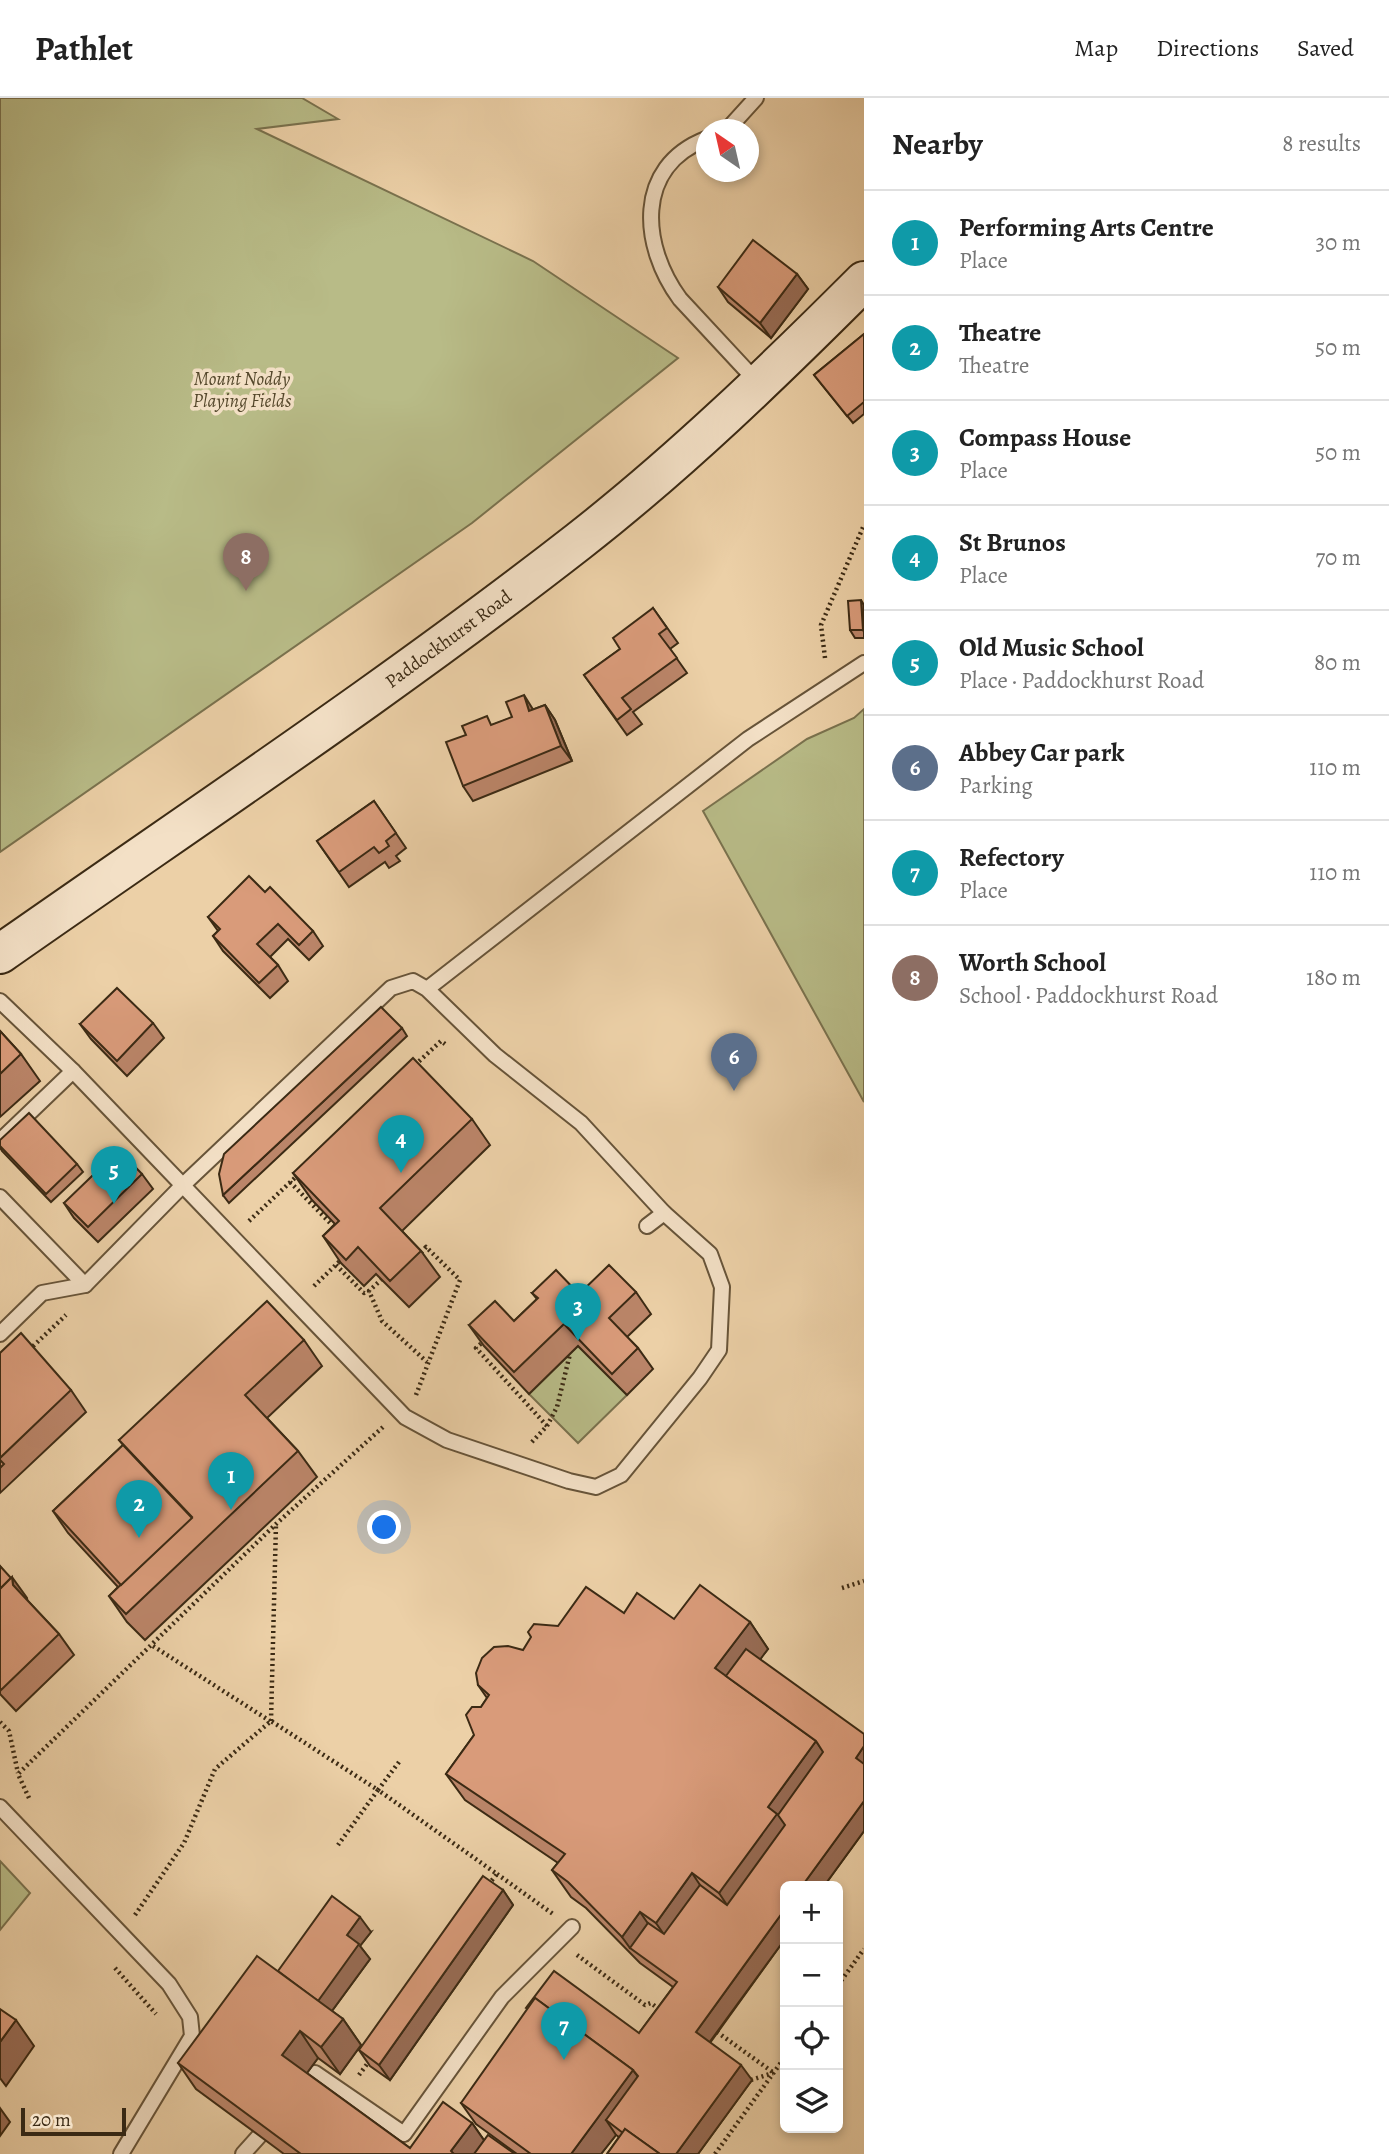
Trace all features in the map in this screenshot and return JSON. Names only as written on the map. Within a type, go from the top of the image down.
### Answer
[{"type":"main road","name":"Paddockhurst Road","points":[[0,954],[421,660],[581,539],[760,385],[864,281]]},
{"type":"lane","points":[[737,119],[756,98]]},
{"type":"lane","points":[[696,144],[685,150],[661,178],[653,195],[650,214],[655,251],[669,284],[680,299],[760,385]]},
{"type":"lane","points":[[427,989],[748,739],[864,663]]},
{"type":"lane","points":[[0,1001],[183,1185],[401,1414],[447,1440],[512,1463],[596,1487],[621,1475],[719,1350],[723,1287],[710,1254],[664,1213],[581,1123],[495,1055],[427,989],[413,981],[391,988],[183,1185],[85,1285],[42,1293],[0,1334]]},
{"type":"lane","points":[[0,1141],[72,1071]]},
{"type":"lane","points":[[0,1197],[85,1285]]},
{"type":"lane","points":[[647,1226],[664,1213]]},
{"type":"lane","points":[[0,1807],[169,1983],[190,2017],[192,2036],[121,2154]]},
{"type":"lane","points":[[243,2154],[315,2073],[404,2134],[502,1997],[572,1927]]},
{"type":"path","points":[[833,682],[822,650],[821,625],[864,524]]},
{"type":"path","points":[[411,1069],[441,1041],[451,1049]]},
{"type":"path","points":[[247,1222],[300,1172]]},
{"type":"path","points":[[290,1182],[345,1238]]},
{"type":"path","points":[[18,1774],[276,1524],[401,1414],[427,1362],[460,1280],[426,1247],[419,1255]]},
{"type":"path","points":[[316,1285],[345,1256]]},
{"type":"path","points":[[336,1265],[364,1293],[382,1279]]},
{"type":"path","points":[[369,1291],[382,1321],[427,1362]]},
{"type":"path","points":[[492,1332],[476,1348],[547,1426]]},
{"type":"path","points":[[512,1463],[547,1426],[557,1407],[570,1354]]},
{"type":"path","points":[[162,2021],[104,1954],[184,1843],[215,1769],[271,1721],[276,1524]]},
{"type":"path","points":[[842,1588],[864,1581]]},
{"type":"path","points":[[153,1646],[378,1790],[555,1916]]},
{"type":"path","points":[[0,1721],[9,1731],[18,1774],[30,1802]]},
{"type":"path","points":[[338,1845],[399,1762]]},
{"type":"path","points":[[481,1896],[497,1874]]},
{"type":"path","points":[[125,1905],[134,1915]]},
{"type":"path","points":[[843,1978],[864,1949]]},
{"type":"path","points":[[589,1964],[645,2005],[651,2003],[662,2012]]},
{"type":"path","points":[[717,2032],[774,2073]]},
{"type":"path","points":[[368,2062],[374,2053]]},
{"type":"path","points":[[715,2154],[780,2064]]},
{"type":"path","points":[[751,2080],[774,2073]]},
{"type":"green space","name":"Mount Noddy Playing Fields","points":[[0,98],[302,98],[338,119],[257,129],[533,261],[678,358],[472,523],[0,852]]},
{"type":"green space","points":[[864,709],[864,1102],[703,811],[807,739],[854,718]]},
{"type":"green space","points":[[578,1346],[627,1395],[578,1443],[529,1394]]},
{"type":"green space","points":[[0,1861],[30,1893],[0,1930]]},
{"type":"building","points":[[753,240],[797,274],[760,323],[718,287]]},
{"type":"building","points":[[864,334],[864,402],[847,416],[814,375]]},
{"type":"building","points":[[861,600],[863,630],[850,630],[848,601]]},
{"type":"building","points":[[653,608],[667,628],[659,634],[677,658],[622,698],[631,709],[617,720],[584,675],[620,649],[613,638]]},
{"type":"building","points":[[524,695],[529,711],[545,705],[561,746],[463,786],[446,742],[466,735],[462,726],[487,716],[491,725],[512,717],[506,702]]},
{"type":"building","points":[[374,801],[396,833],[386,841],[389,846],[379,853],[374,847],[339,872],[317,841]]},
{"type":"building","points":[[249,876],[265,892],[270,887],[313,931],[299,945],[278,924],[257,944],[278,965],[259,983],[213,936],[220,929],[208,917]]},
{"type":"building","points":[[117,988],[153,1023],[117,1061],[80,1024]]},
{"type":"building","points":[[381,1007],[402,1028],[223,1195],[219,1174],[224,1154]]},
{"type":"building","points":[[0,1031],[21,1054],[0,1074]]},
{"type":"building","points":[[413,1058],[472,1119],[380,1208],[421,1251],[390,1281],[358,1247],[346,1260],[323,1236],[339,1221],[293,1173]]},
{"type":"building","points":[[29,1113],[77,1164],[46,1194],[0,1146],[0,1140]]},
{"type":"building","points":[[119,1150],[142,1174],[88,1227],[64,1203]]},
{"type":"building","points":[[609,1265],[636,1292],[609,1318],[638,1348],[612,1374],[564,1324],[514,1372],[469,1325],[495,1301],[514,1321],[538,1298],[532,1293],[556,1270],[579,1294]]},
{"type":"building","points":[[267,1301],[304,1340],[245,1395],[298,1451],[126,1614],[109,1596],[192,1517],[119,1440]]},
{"type":"building","points":[[21,1333],[71,1390],[0,1458],[0,1353]]},
{"type":"building","points":[[123,1445],[192,1518],[121,1585],[53,1511]]},
{"type":"building","points":[[0,1566],[11,1578],[0,1589]]},
{"type":"building","points":[[12,1577],[13,1585],[59,1634],[1,1690],[0,1589]]},
{"type":"building","points":[[700,1585],[750,1622],[715,1668],[816,1741],[768,1807],[777,1814],[719,1893],[692,1873],[656,1923],[640,1912],[622,1937],[568,1882],[552,1870],[565,1854],[446,1774],[474,1735],[466,1715],[472,1707],[481,1707],[489,1695],[478,1685],[476,1673],[482,1658],[494,1647],[508,1646],[523,1650],[531,1637],[528,1632],[534,1624],[558,1626],[586,1587],[624,1613],[637,1593],[674,1619]]},
{"type":"building","points":[[746,1649],[864,1734],[864,1746],[856,1758],[864,1764],[864,1801],[806,1881],[780,1881],[780,1916],[696,2032],[741,2065],[676,2154],[660,2154],[625,2129],[623,2133],[606,2120],[638,2076],[633,2070],[535,1998],[528,2009],[526,2008],[554,1971],[639,2033],[677,1982],[630,1948],[648,1923],[664,1934],[700,1885],[727,1905],[785,1825],[778,1815],[823,1752],[816,1741],[726,1676]]},
{"type":"building","points":[[483,1876],[503,1890],[379,2065],[359,2050]]},
{"type":"building","points":[[332,1896],[360,1917],[347,1935],[359,1944],[318,2001],[278,1971]]},
{"type":"building","points":[[257,1956],[343,2019],[321,2047],[300,2031],[282,2055],[410,2148],[443,2102],[472,2123],[451,2151],[454,2154],[301,2154],[178,2063]]},
{"type":"building","points":[[535,1998],[633,2070],[571,2154],[531,2154],[461,2103]]},
{"type":"building","points":[[0,2009],[16,2020],[0,2042]]},
{"type":"building","points":[[625,2129],[660,2154],[607,2154]]},
{"type":"building","points":[[488,2135],[515,2154],[474,2154]]},
{"type":"place","name":"Worth School","points":[[246,591]]},
{"type":"place","name":"Abbey Car park","points":[[734,1091]]},
{"type":"place","name":"St Brunos","points":[[401,1173]]},
{"type":"place","name":"Old Music School","points":[[114,1204]]},
{"type":"place","name":"Compass House","points":[[578,1341]]},
{"type":"place","name":"Performing Arts Centre","points":[[231,1510]]},
{"type":"place","name":"Theatre","points":[[139,1538]]},
{"type":"place","name":"Refectory","points":[[564,2060]]}]
